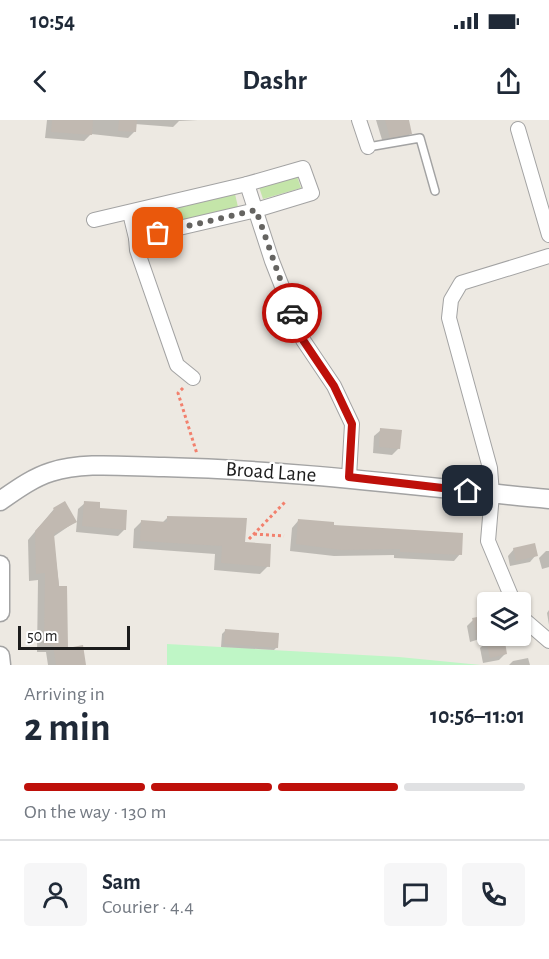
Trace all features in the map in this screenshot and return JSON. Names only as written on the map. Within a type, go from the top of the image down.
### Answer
[{"type":"street","points":[[359,120],[368,147]]},
{"type":"street","points":[[518,129],[549,235]]},
{"type":"street","points":[[94,219],[130,213],[303,168],[312,193],[256,210],[136,238]]},
{"type":"street","points":[[247,184],[272,261],[303,340],[334,386],[352,424],[349,477]]},
{"type":"street","points":[[130,213],[137,250],[177,365],[193,378]]},
{"type":"street","points":[[509,592],[488,541],[492,494],[490,468],[449,318],[451,300],[461,283],[549,256]]},
{"type":"street","name":"Broad Lane","points":[[0,501],[35,479],[60,470],[104,467],[201,468],[349,477],[549,499]]},
{"type":"street","points":[[0,565],[0,612]]},
{"type":"street","points":[[531,625],[549,641]]},
{"type":"street","points":[[0,656],[1,665]]},
{"type":"lane","points":[[368,147],[420,138],[435,191]]},
{"type":"path","points":[[193,378],[178,393],[201,468]]},
{"type":"path","points":[[249,539],[286,501]]},
{"type":"path","points":[[254,534],[284,536]]},
{"type":"green space","points":[[297,176],[301,188],[263,199],[259,187]]},
{"type":"green space","points":[[235,194],[238,207],[150,228],[147,215]]},
{"type":"green space","points":[[167,644],[399,657],[481,665],[167,665]]},
{"type":"building","points":[[52,120],[93,120],[92,135],[51,132]]},
{"type":"building","points":[[119,120],[137,120],[136,132],[118,131]]},
{"type":"building","points":[[385,120],[409,120],[412,134],[390,138]]},
{"type":"building","points":[[380,428],[402,430],[400,449],[379,447]]},
{"type":"building","points":[[65,501],[77,522],[54,534],[59,586],[67,586],[68,648],[83,645],[86,665],[56,665],[53,645],[44,645],[45,573],[36,574],[35,531],[54,510],[53,508]]},
{"type":"building","points":[[84,501],[100,502],[100,508],[127,510],[126,530],[82,526]]},
{"type":"building","points":[[167,516],[247,518],[245,542],[271,544],[270,567],[221,563],[222,546],[140,541],[141,520],[167,522]]},
{"type":"building","points":[[298,519],[334,522],[334,525],[463,533],[462,555],[400,552],[400,549],[341,550],[296,544]]},
{"type":"building","points":[[535,543],[538,556],[516,561],[513,548]]},
{"type":"building","points":[[477,617],[477,636],[472,618]]},
{"type":"building","points":[[225,629],[279,633],[278,648],[224,644]]},
{"type":"building","points":[[487,646],[506,646],[507,654],[490,658]]},
{"type":"way so far","points":[[158,233],[256,210],[292,313]]},
{"type":"route","points":[[292,313],[303,340],[334,386],[352,424],[349,477],[468,491]]}]
